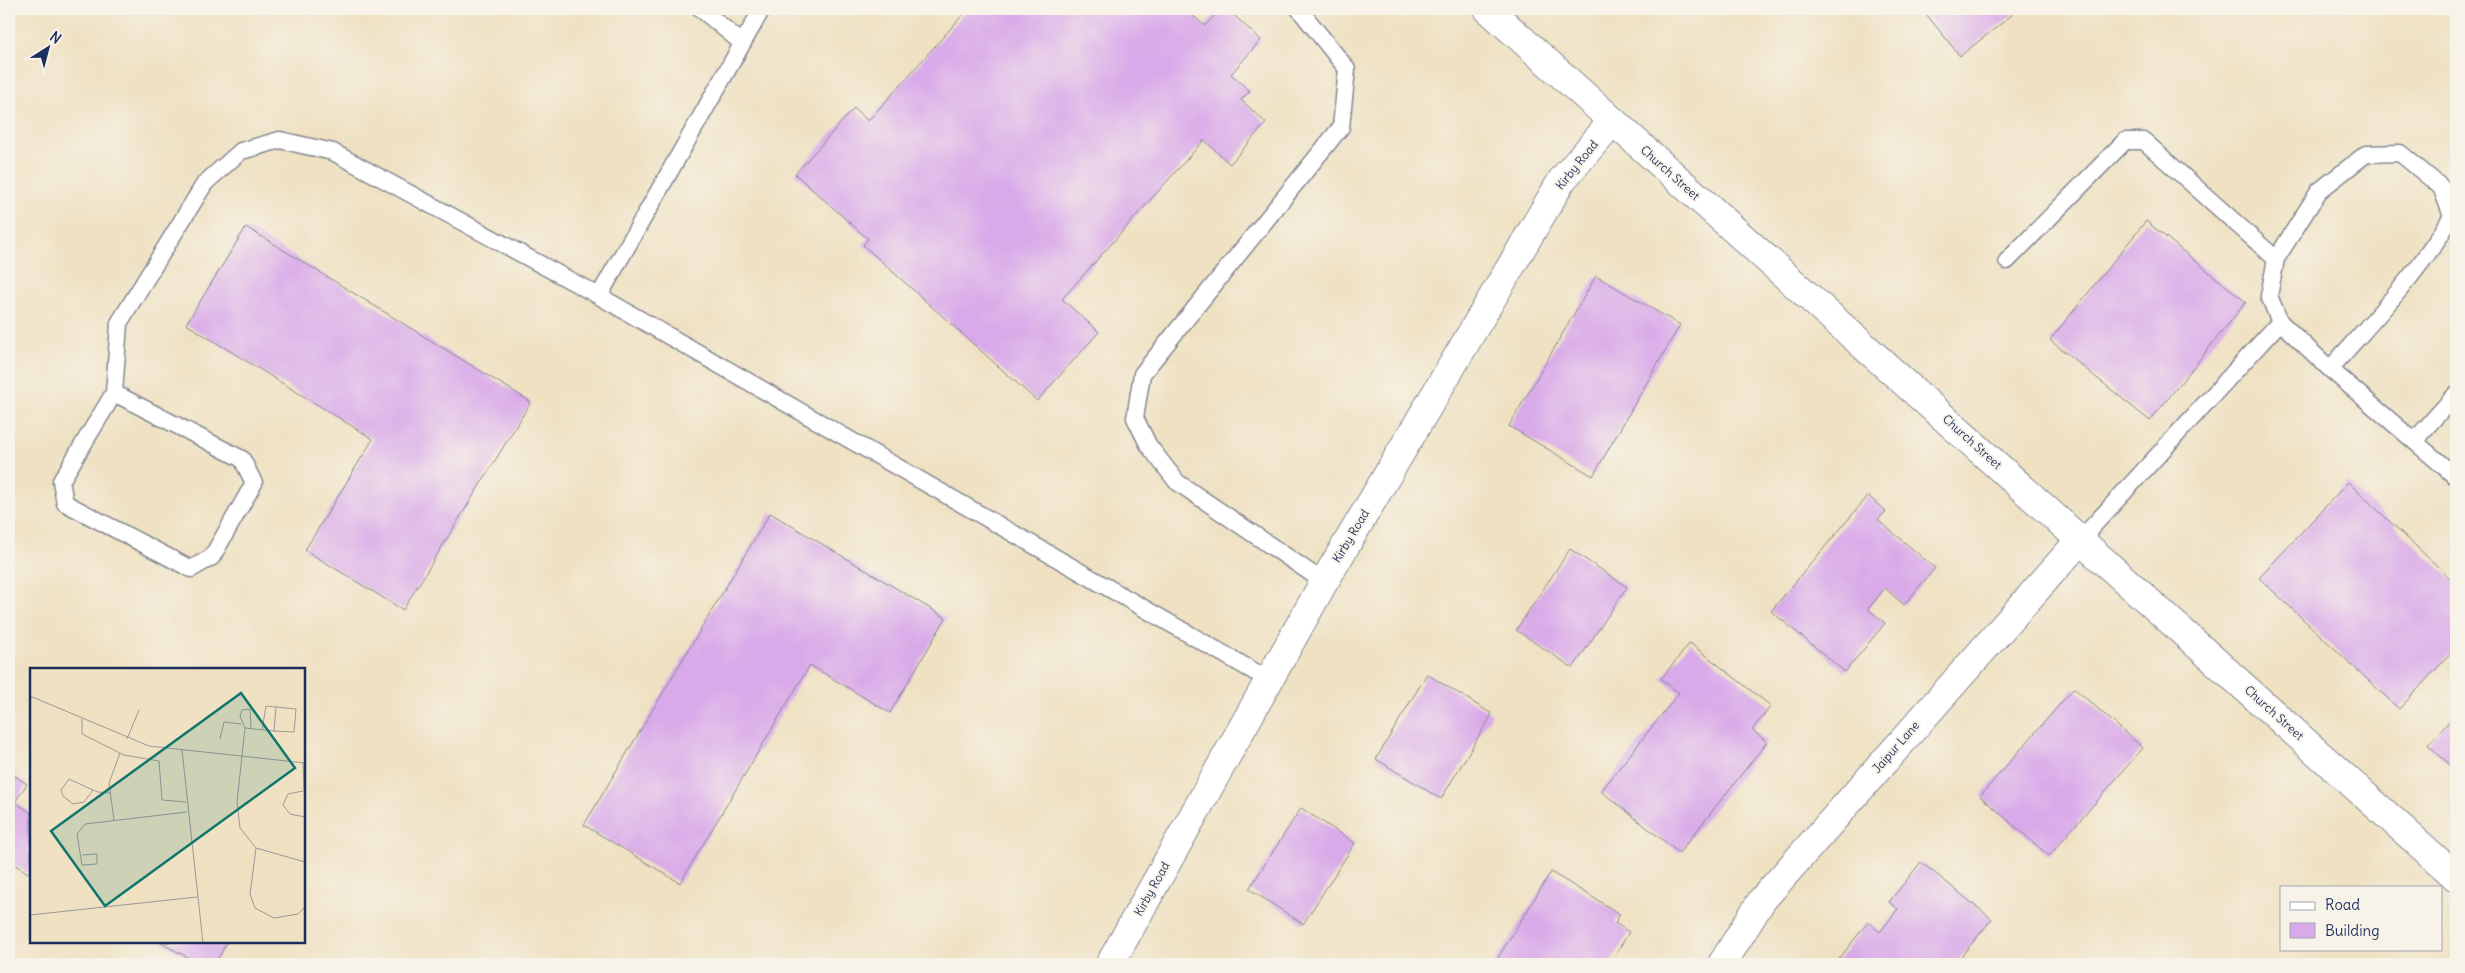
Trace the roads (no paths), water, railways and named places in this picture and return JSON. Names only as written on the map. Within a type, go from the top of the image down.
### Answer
[{"type":"street","name":"Church Street","points":[[1488,9],[2456,877]]},
{"type":"street","name":"Kirby Road","points":[[1110,964],[1324,582],[1562,180],[1612,122]]},
{"type":"street","name":"Jaipur Lane","points":[[1722,964],[1762,900],[2081,539]]},
{"type":"lane","points":[[701,9],[742,43]]},
{"type":"lane","points":[[599,296],[762,9]]},
{"type":"lane","points":[[1299,9],[1347,69],[1341,126],[1142,374],[1135,418],[1149,446],[1177,482],[1324,582]]},
{"type":"lane","points":[[114,393],[242,459],[254,483],[212,557],[191,569],[65,503],[61,481],[114,393],[118,323],[205,183],[241,151],[280,140],[333,152],[599,296],[1269,680]]},
{"type":"lane","points":[[2007,261],[2125,141],[2144,140],[2276,259]]},
{"type":"lane","points":[[2330,369],[2440,238],[2452,216],[2442,187],[2400,153],[2366,154],[2319,191],[2276,259],[2269,296],[2280,322],[2330,369],[2456,477]]},
{"type":"lane","points":[[2081,539],[2280,322]]},
{"type":"lane","points":[[2415,440],[2456,394]]}]
